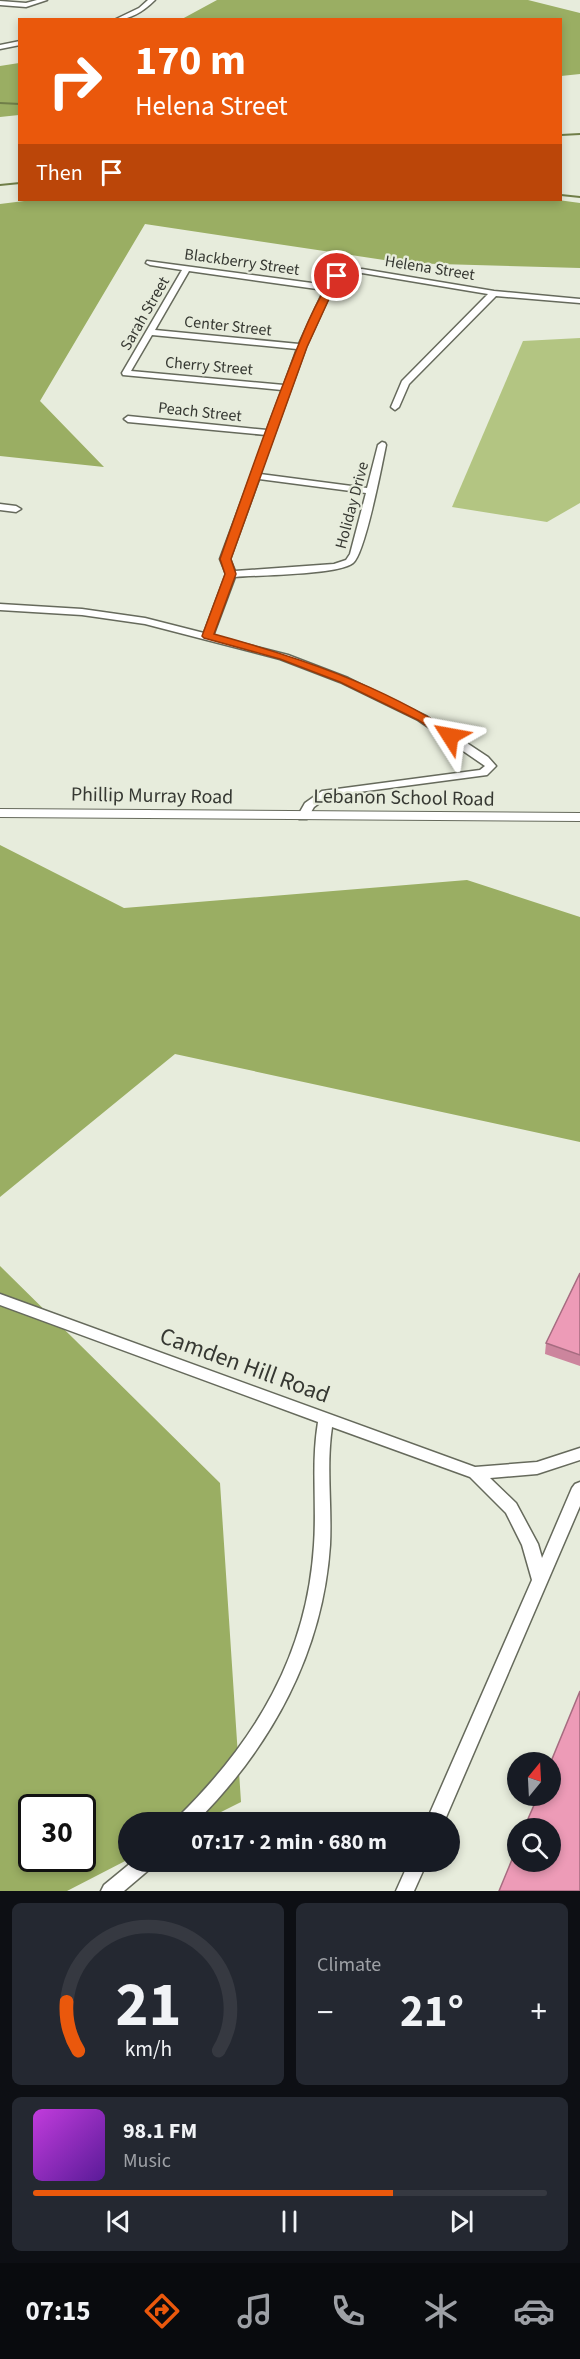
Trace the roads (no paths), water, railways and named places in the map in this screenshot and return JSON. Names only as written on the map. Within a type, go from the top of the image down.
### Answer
[{"type":"street","points":[[0,3],[26,4],[44,0]]},
{"type":"street","points":[[121,18],[141,9],[152,0]]},
{"type":"street","points":[[0,47],[18,44]]},
{"type":"street","name":"Blackberry Street","points":[[150,263],[329,288]]},
{"type":"street","name":"Sarah Street","points":[[126,373],[187,268]]},
{"type":"street","name":"Helena Street","points":[[329,288],[337,276],[362,272],[494,293],[580,301]]},
{"type":"street","points":[[208,636],[231,574],[225,559],[302,347],[329,288]]},
{"type":"street","points":[[395,407],[405,383],[494,293]]},
{"type":"street","name":"Center Street","points":[[151,332],[302,347]]},
{"type":"street","name":"Cherry Street","points":[[126,373],[288,388]]},
{"type":"street","name":"Peach Street","points":[[128,419],[269,433]]},
{"type":"street","name":"Holiday Drive","points":[[231,574],[335,567],[349,562],[356,555],[382,445]]},
{"type":"street","points":[[256,476],[372,491]]},
{"type":"street","points":[[0,507],[16,509]]},
{"type":"street","name":"Lebanon School Road","points":[[0,607],[82,612],[145,621],[284,657],[344,680],[422,718],[491,766],[483,773],[326,792],[309,805],[303,817],[580,817]]},
{"type":"street","name":"Phillip Murray Road","points":[[0,813],[303,817]]},
{"type":"street","name":"Camden Hill Road","points":[[0,1299],[475,1473]]},
{"type":"street","points":[[196,1812],[252,1744],[283,1690],[306,1638],[317,1588],[322,1545],[321,1455],[326,1418]]},
{"type":"street","points":[[475,1473],[537,1468],[580,1454]]},
{"type":"street","points":[[475,1473],[511,1508],[530,1544],[540,1581]]},
{"type":"street","points":[[439,1812],[580,1488]]},
{"type":"street","points":[[110,1891],[132,1872]]},
{"type":"street","points":[[405,1891],[414,1872]]},
{"type":"waterway","points":[[0,103],[18,104]]},
{"type":"waterway","points":[[562,135],[580,134]]},
{"type":"waterway","points":[[0,185],[18,183]]},
{"type":"waterway","points":[[562,195],[580,197]]}]
